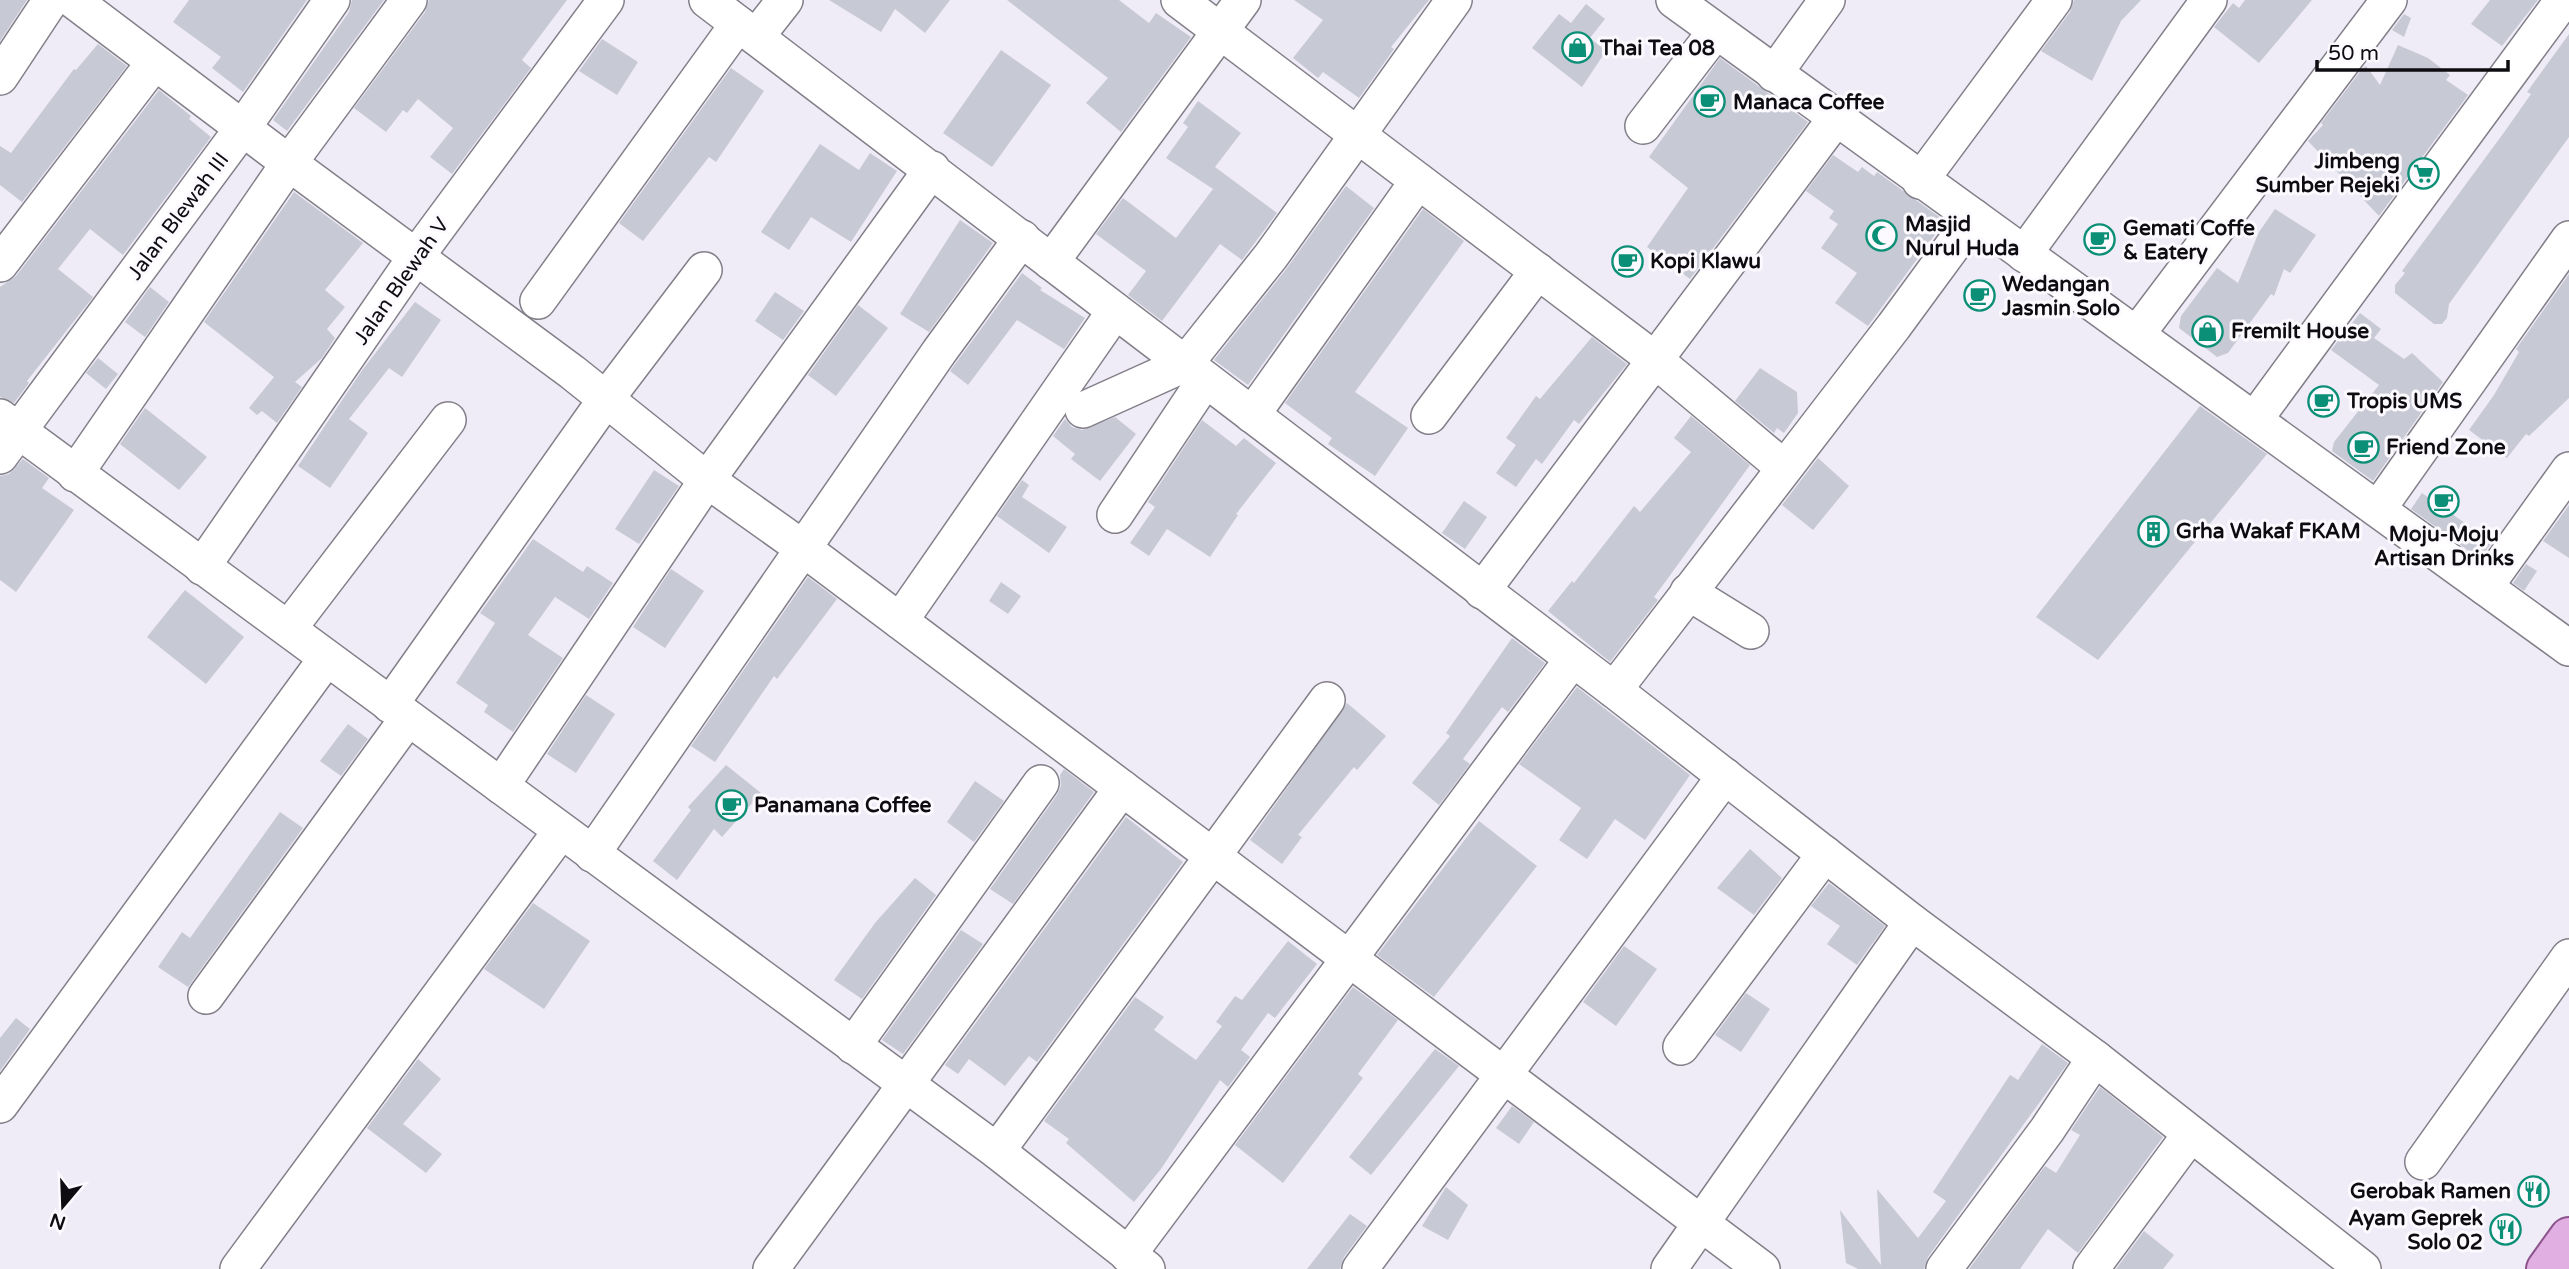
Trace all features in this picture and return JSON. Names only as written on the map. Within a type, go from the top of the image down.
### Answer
[{"type":"main road","points":[[2546,1269],[2569,1237]]},
{"type":"street","points":[[0,77],[51,0]]},
{"type":"street","points":[[73,0],[606,399],[707,480],[804,548],[1762,1269]]},
{"type":"street","name":"Jalan Blewah III","points":[[7,434],[242,129],[332,0]]},
{"type":"street","points":[[75,474],[289,163],[409,0]]},
{"type":"street","name":"Jalan Blewah V","points":[[202,567],[415,258],[606,0]]},
{"type":"street","points":[[708,0],[1614,690],[1912,922],[2095,1058],[2363,1269]]},
{"type":"street","points":[[538,301],[747,31],[785,0]]},
{"type":"street","points":[[1179,0],[1654,359],[1783,467]]},
{"type":"street","points":[[1051,262],[1243,0]]},
{"type":"street","points":[[1115,515],[1195,372],[1271,256],[1454,0]]},
{"type":"street","points":[[1674,0],[1920,181],[2137,334],[2569,648]]},
{"type":"street","points":[[1774,74],[1826,0]]},
{"type":"street","points":[[1920,181],[2054,0]]},
{"type":"street","points":[[2024,254],[2209,0]]},
{"type":"street","points":[[2137,334],[2389,0]]},
{"type":"street","points":[[2255,419],[2563,0]]},
{"type":"street","points":[[1643,126],[1716,31]]},
{"type":"street","points":[[0,264],[154,63]]},
{"type":"street","points":[[1482,590],[1836,118]]},
{"type":"street","points":[[501,786],[707,480],[932,169]]},
{"type":"street","points":[[1252,415],[1418,181]]},
{"type":"street","points":[[1614,690],[1894,326],[1974,217]]},
{"type":"street","points":[[592,854],[939,352],[1021,238]]},
{"type":"street","points":[[2378,509],[2569,239]]},
{"type":"street","points":[[206,996],[399,712],[606,399],[704,270]]},
{"type":"street","points":[[1429,416],[1538,271]]},
{"type":"street","points":[[900,621],[1115,311]]},
{"type":"street","points":[[1083,410],[1195,372]]},
{"type":"street","points":[[289,628],[448,420]]},
{"type":"street","points":[[7,434],[75,474],[289,628],[326,659],[997,1151],[1137,1262],[1350,960],[1572,660]]},
{"type":"street","points":[[2485,587],[2569,470]]},
{"type":"street","points":[[1688,592],[1751,631]]},
{"type":"street","points":[[0,1105],[326,659]]},
{"type":"street","points":[[997,1151],[1214,858],[1327,700]]},
{"type":"street","points":[[1360,1269],[1725,776]]},
{"type":"street","points":[[853,1046],[1041,783]]},
{"type":"street","points":[[771,1269],[1122,788]]},
{"type":"street","points":[[238,1269],[561,831]]},
{"type":"street","points":[[1681,1048],[1825,853]]},
{"type":"street","points":[[1669,1269],[1912,922]]},
{"type":"street","points":[[2423,1162],[2559,991],[2569,957]]},
{"type":"street","points":[[1944,1269],[2047,1130],[2095,1058]]},
{"type":"street","points":[[2091,1269],[2190,1135]]},
{"type":"building","points":[[0,0],[27,0],[0,41]]},
{"type":"building","points":[[189,0],[307,0],[243,92],[212,68],[221,57],[173,22]]},
{"type":"building","points":[[352,0],[384,0],[287,131],[273,120],[349,12]]},
{"type":"building","points":[[429,0],[567,0],[522,60],[531,68],[452,174],[430,157],[453,128],[418,99],[407,113],[403,110],[386,132],[354,108],[425,12]]},
{"type":"building","points":[[829,0],[950,0],[925,33],[895,9],[881,32]]},
{"type":"building","points":[[1007,0],[1119,0],[1149,23],[1156,13],[1191,37],[1121,132],[1086,103],[1108,78]]},
{"type":"building","points":[[1294,0],[1429,0],[1391,47],[1394,49],[1359,98],[1323,72],[1318,78],[1293,58],[1323,20]]},
{"type":"building","points":[[2074,0],[2141,0],[2121,21],[2092,81],[2041,51],[2070,12]]},
{"type":"building","points":[[2245,0],[2312,0],[2259,63],[2214,27],[2233,3],[2239,8]]},
{"type":"building","points":[[2490,0],[2538,0],[2502,46],[2471,24]]},
{"type":"building","points":[[1586,4],[1605,19],[1590,38],[1606,51],[1582,87],[1532,48],[1559,14],[1571,23]]},
{"type":"building","points":[[2404,14],[2411,18],[2404,37],[2392,30]]},
{"type":"building","points":[[2569,34],[2569,137],[2449,304],[2447,318],[2442,324],[2434,324],[2395,293],[2395,285],[2405,273],[2402,271],[2531,94],[2527,92]]},
{"type":"building","points":[[602,39],[638,62],[617,95],[579,71]]},
{"type":"building","points":[[98,44],[127,66],[22,202],[0,185],[0,146],[11,153],[74,69],[76,70]]},
{"type":"building","points":[[2398,45],[2428,58],[2450,75],[2446,80],[2468,95],[2379,216],[2308,141],[2323,125],[2321,123],[2362,69],[2366,66],[2380,85]]},
{"type":"building","points":[[1001,50],[1051,85],[992,167],[943,133]]},
{"type":"building","points":[[1720,58],[1808,122],[1690,279],[1647,247],[1688,188],[1649,157]]},
{"type":"building","points":[[731,68],[764,91],[716,162],[709,157],[643,241],[619,223]]},
{"type":"building","points":[[159,90],[191,116],[189,119],[211,137],[123,255],[90,229],[58,269],[93,297],[27,381],[29,383],[14,403],[0,397],[0,287],[16,276]]},
{"type":"building","points":[[1198,101],[1241,133],[1215,167],[1277,213],[1242,260],[1220,244],[1162,321],[1128,295],[1146,271],[1096,234],[1123,198],[1176,238],[1213,189],[1166,158],[1188,127],[1183,123]]},
{"type":"building","points":[[820,144],[859,170],[870,153],[897,171],[851,242],[811,217],[789,250],[761,232]]},
{"type":"building","name":"Masjid Nurul Huda","points":[[1833,155],[1858,172],[1862,167],[1874,176],[1877,172],[1945,221],[1868,326],[1835,303],[1857,273],[1821,248],[1838,224],[1829,218],[1834,211],[1806,191]]},
{"type":"building","points":[[1346,186],[1374,208],[1248,385],[1214,360],[1287,268]]},
{"type":"building","points":[[294,192],[363,243],[325,290],[345,307],[327,329],[335,338],[322,358],[295,382],[302,387],[277,423],[262,411],[257,415],[249,408],[274,377],[204,322]]},
{"type":"building","points":[[1423,209],[1464,241],[1355,392],[1408,428],[1375,476],[1328,444],[1332,438],[1285,403]]},
{"type":"building","points":[[2275,209],[2316,235],[2290,273],[2284,269],[2274,296],[2271,294],[2228,353],[2217,357],[2179,328],[2181,316],[2217,268],[2238,283],[2259,232]]},
{"type":"building","points":[[960,220],[993,243],[929,332],[900,314]]},
{"type":"building","points":[[1022,273],[1042,288],[1040,290],[1085,318],[1064,349],[1017,320],[968,385],[950,371]]},
{"type":"building","points":[[2569,274],[2569,398],[2529,436],[2526,434],[2507,458],[2469,430],[2494,395],[2519,352],[2516,349]]},
{"type":"building","points":[[150,287],[169,302],[145,337],[125,322]]},
{"type":"building","points":[[775,292],[804,311],[783,340],[755,321]]},
{"type":"building","points":[[415,302],[441,320],[402,377],[389,368],[349,419],[368,433],[330,488],[298,466],[363,369]]},
{"type":"building","points":[[858,305],[888,328],[836,396],[808,375]]},
{"type":"building","points":[[2360,313],[2381,329],[2374,338],[2404,359],[2412,353],[2443,382],[2373,481],[2332,451],[2334,442],[2379,385],[2331,350]]},
{"type":"building","points":[[1592,337],[1627,364],[1579,424],[1574,420],[1542,464],[1536,459],[1516,487],[1496,473],[1516,445],[1506,438],[1536,396],[1540,399]]},
{"type":"building","points":[[98,358],[118,374],[106,389],[86,373]]},
{"type":"building","points":[[1760,368],[1797,392],[1798,413],[1784,433],[1777,428],[1774,433],[1735,401]]},
{"type":"building","name":"Grha Wakaf FKAM","points":[[2200,406],[2267,454],[2098,660],[2036,617]]},
{"type":"building","points":[[145,408],[207,457],[179,490],[120,444]]},
{"type":"building","points":[[1691,416],[1750,465],[1654,597],[1658,600],[1610,662],[1548,611],[1572,581],[1574,583],[1634,506],[1640,512],[1691,452],[1674,438]]},
{"type":"building","points":[[1115,417],[1136,434],[1100,481],[1071,459],[1075,454],[1053,436],[1065,419],[1072,427],[1082,430]]},
{"type":"building","points":[[1202,420],[1236,446],[1244,438],[1276,463],[1236,514],[1238,515],[1210,557],[1167,529],[1149,556],[1130,543],[1155,507],[1148,502]]},
{"type":"building","points":[[1818,458],[1849,486],[1813,530],[1782,505]]},
{"type":"building","points":[[23,459],[49,478],[42,488],[74,510],[16,592],[0,580],[0,476],[9,474]]},
{"type":"building","points":[[654,470],[679,486],[639,544],[615,529]]},
{"type":"building","points":[[1022,480],[1029,485],[1022,497],[1067,527],[1049,553],[997,516]]},
{"type":"building","points":[[2422,493],[2492,542],[2480,559],[2411,509]]},
{"type":"building","points":[[1464,501],[1487,517],[1465,549],[1442,533]]},
{"type":"building","points":[[2569,505],[2569,558],[2543,541]]},
{"type":"building","points":[[533,539],[583,572],[587,566],[613,583],[589,619],[555,597],[528,635],[563,658],[513,732],[484,712],[488,705],[456,683],[495,623],[480,613]]},
{"type":"building","points":[[2526,564],[2537,571],[2524,591],[2513,583]]},
{"type":"building","points":[[671,569],[704,591],[665,648],[633,627]]},
{"type":"building","points":[[808,577],[837,599],[777,679],[774,676],[715,762],[691,746]]},
{"type":"building","points":[[1001,582],[1021,596],[1008,614],[989,601]]},
{"type":"building","points":[[185,590],[244,637],[206,684],[147,637]]},
{"type":"building","points":[[1512,638],[1545,663],[1508,712],[1502,707],[1463,759],[1470,764],[1439,805],[1412,783],[1450,736],[1446,733]]},
{"type":"building","points":[[1577,687],[1690,775],[1645,840],[1615,819],[1587,859],[1559,840],[1581,808],[1519,764]]},
{"type":"building","points":[[586,695],[615,714],[576,773],[547,754]]},
{"type":"building","points":[[1347,703],[1386,736],[1357,770],[1354,767],[1298,835],[1302,837],[1282,864],[1250,840]]},
{"type":"building","points":[[348,724],[368,739],[341,776],[320,761]]},
{"type":"building","points":[[726,765],[761,793],[722,837],[714,829],[677,880],[653,861],[691,810],[688,807]]},
{"type":"building","points":[[1064,769],[1094,792],[1013,904],[990,889],[1057,795],[1061,786],[1060,775]]},
{"type":"building","points":[[975,781],[1004,801],[974,842],[947,822]]},
{"type":"building","points":[[280,812],[303,828],[188,987],[158,967],[182,932],[190,938]]},
{"type":"building","points":[[1126,817],[1183,862],[1037,1062],[1029,1056],[1005,1086],[969,1059],[958,1074],[945,1065]]},
{"type":"building","points":[[1479,821],[1537,866],[1434,997],[1377,955]]},
{"type":"building","points":[[1750,849],[1782,878],[1754,915],[1717,888]]},
{"type":"building","points":[[915,878],[936,895],[862,999],[834,980],[875,923]]},
{"type":"building","points":[[1829,883],[1885,926],[1857,965],[1827,944],[1840,926],[1811,906]]},
{"type":"building","points":[[533,903],[590,941],[544,1009],[484,969]]},
{"type":"building","points":[[961,930],[983,944],[903,1054],[882,1040]]},
{"type":"building","points":[[1288,941],[1317,964],[1275,1018],[1268,1013],[1241,1050],[1250,1057],[1228,1087],[1220,1080],[1161,1169],[1134,1202],[1066,1143],[1069,1139],[1044,1121],[1135,997],[1164,1017],[1154,1030],[1196,1060],[1222,1026],[1216,1022],[1235,996],[1242,1000]]},
{"type":"building","points":[[1624,946],[1657,969],[1616,1026],[1583,1002]]},
{"type":"building","points":[[1353,987],[1398,1020],[1358,1074],[1363,1078],[1283,1183],[1235,1145]]},
{"type":"building","points":[[1746,993],[1770,1009],[1741,1052],[1715,1035]]},
{"type":"building","points":[[16,1018],[30,1029],[0,1071],[0,1038]]},
{"type":"building","points":[[2042,1044],[2068,1063],[1928,1257],[1924,1269],[1858,1269],[1846,1263],[1840,1210],[1881,1265],[1877,1189],[1918,1238],[1946,1201],[1933,1192],[2010,1075],[2018,1080]]},
{"type":"building","points":[[1435,1049],[1459,1066],[1371,1175],[1349,1157]]},
{"type":"building","points":[[418,1059],[441,1079],[403,1124],[442,1154],[426,1173],[367,1128]]},
{"type":"building","points":[[2100,1087],[2163,1137],[2078,1253],[2048,1229],[2020,1269],[1969,1269],[2045,1166],[2056,1173],[2080,1135],[2071,1130]]},
{"type":"building","points":[[1512,1106],[1534,1122],[1519,1144],[1496,1128]]},
{"type":"building","points":[[1446,1187],[1468,1205],[1448,1240],[1422,1226]]},
{"type":"building","points":[[1350,1214],[1367,1226],[1344,1257],[1340,1269],[1307,1269]]},
{"type":"building","points":[[2144,1231],[2174,1255],[2163,1269],[2116,1269]]},
{"type":"place","name":"Thai Tea 08","points":[[1577,48]]},
{"type":"place","name":"Manaca Coffee","points":[[1710,102]]},
{"type":"place","name":"Jimbeng Sumber Rejeki","points":[[2423,173]]},
{"type":"place","name":"Masjid Nurul Huda","points":[[1882,236]]},
{"type":"place","name":"Gemati Coffe & Eatery","points":[[2100,240]]},
{"type":"place","name":"Kopi Klawu","points":[[1627,261]]},
{"type":"place","name":"Wedangan Jasmin Solo","points":[[1979,296]]},
{"type":"place","name":"Fremilt House","points":[[2208,331]]},
{"type":"place","name":"Tropis UMS","points":[[2324,401]]},
{"type":"place","name":"Friend Zone","points":[[2363,447]]},
{"type":"place","name":"Moju-Moju Artisan Drinks","points":[[2444,502]]},
{"type":"place","name":"Grha Wakaf FKAM","points":[[2153,531]]},
{"type":"place","name":"Panamana Coffee","points":[[731,805]]},
{"type":"place","name":"Gerobak Ramen","points":[[2534,1191]]},
{"type":"place","name":"Ayam Geprek Solo 02","points":[[2506,1230]]}]
